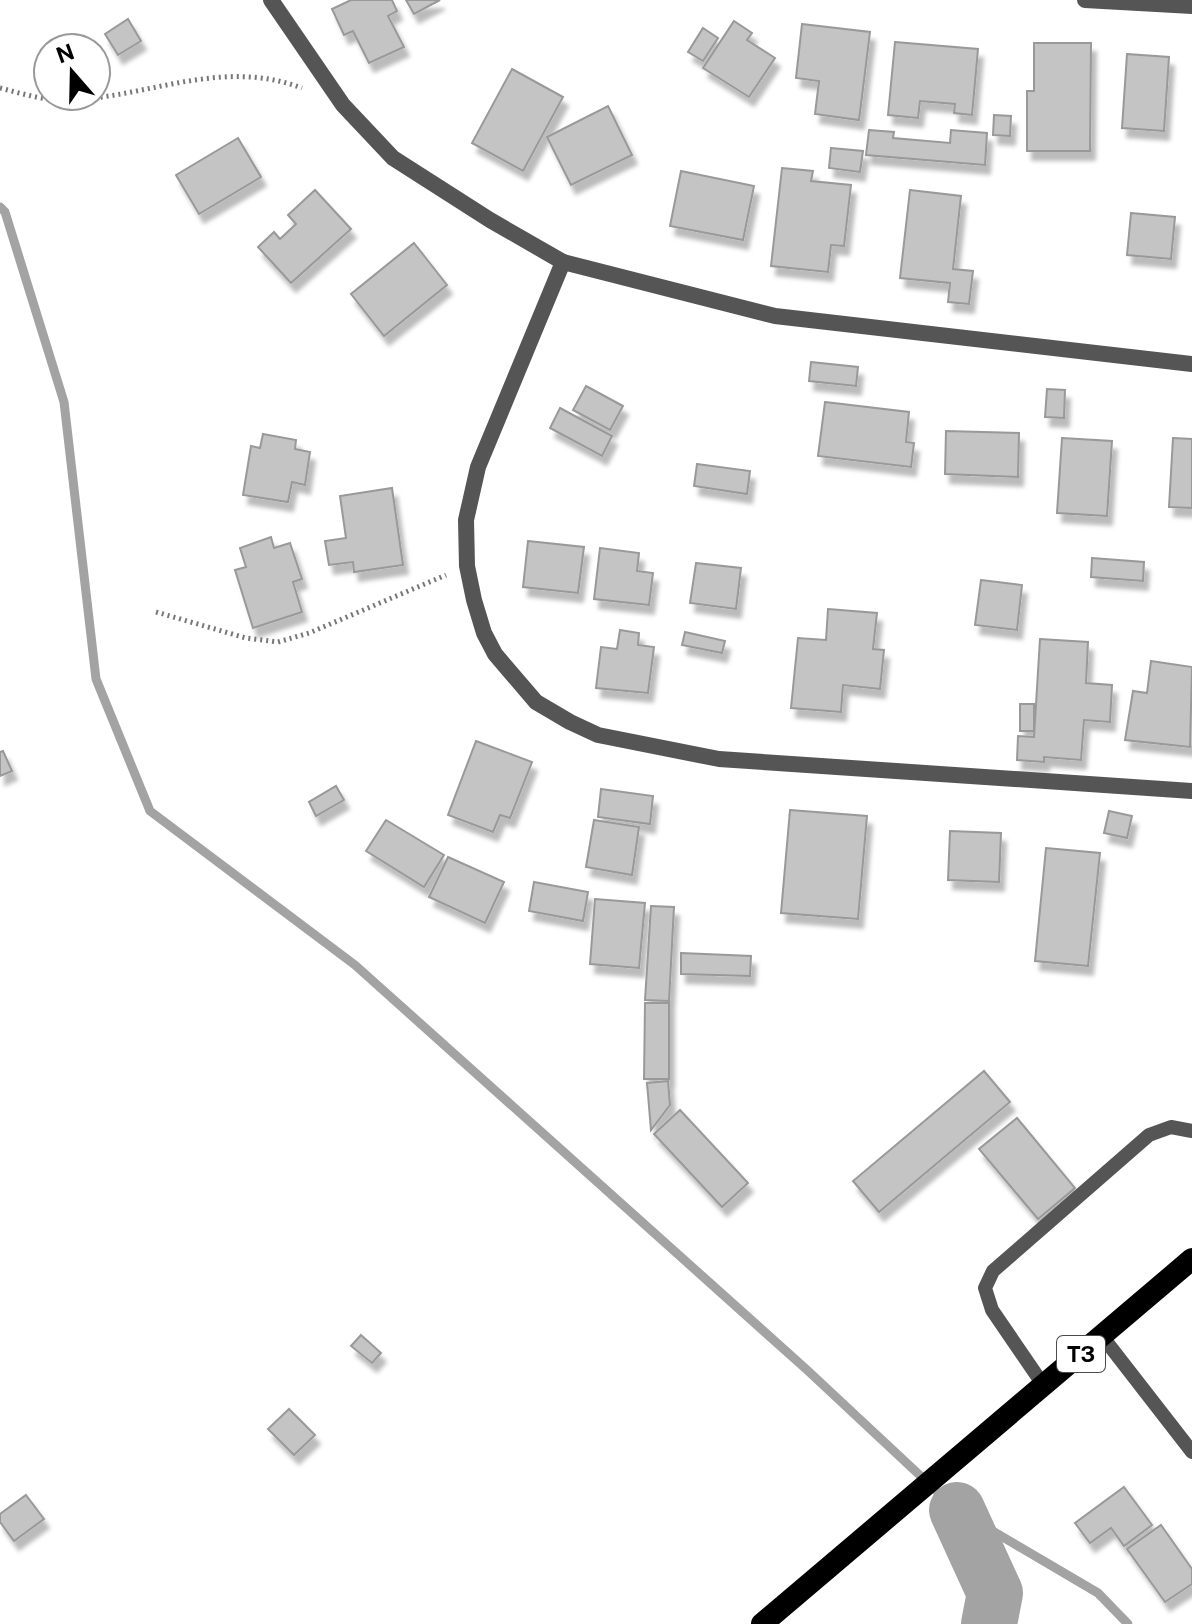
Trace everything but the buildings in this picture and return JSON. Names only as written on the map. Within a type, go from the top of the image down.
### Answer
[{"type":"highway","name":"T3","points":[[762,1624],[1192,1259]]},
{"type":"street","points":[[271,0],[343,105],[393,158],[563,262],[775,316],[1192,364]]},
{"type":"street","points":[[1085,0],[1192,6]]},
{"type":"street","points":[[563,262],[478,467],[466,520],[467,566],[484,633],[495,654],[536,702],[598,735],[719,759],[1192,791]]},
{"type":"lane","points":[[1044,1386],[992,1310],[985,1288],[993,1271],[1149,1135],[1171,1127],[1192,1131]]},
{"type":"lane","points":[[1102,1336],[1192,1452]]},
{"type":"path","points":[[0,88],[42,98],[72,100],[203,79],[254,75],[284,81],[343,105]]},
{"type":"path","points":[[156,612],[232,635],[278,642],[309,633],[467,566]]},
{"type":"waterway","points":[[0,207],[5,212],[64,402],[96,679],[150,811],[355,965],[806,1369],[957,1510],[1098,1593],[1128,1624]]},
{"type":"waterway","points":[[957,1510],[995,1593],[989,1624]]}]
